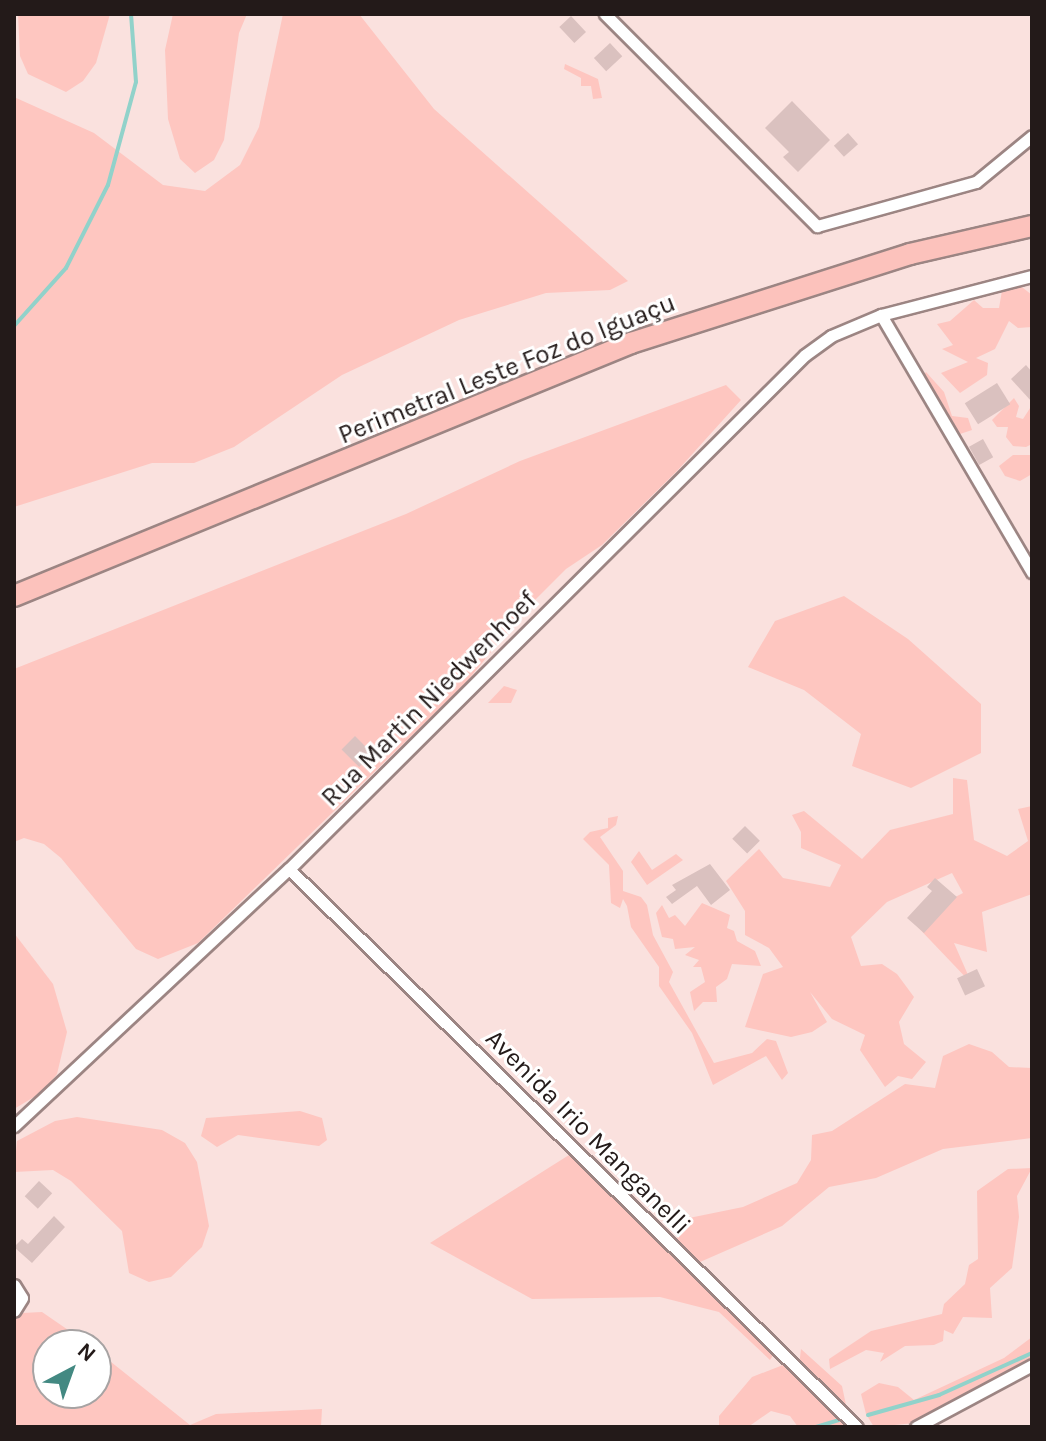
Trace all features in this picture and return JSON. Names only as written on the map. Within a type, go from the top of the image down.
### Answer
[{"type":"highway","name":"Perimetral Leste Foz do Iguaçu","points":[[14,596],[631,343],[910,254],[1032,226]]},
{"type":"street","points":[[605,14],[817,226],[976,182],[1032,136]]},
{"type":"street","name":"Rua Martin Niedwenhoef","points":[[14,1126],[289,869],[805,355],[831,336],[881,315],[1032,276]]},
{"type":"street","points":[[881,315],[1032,572]]},
{"type":"street","name":"Avenida Irio Manganelli","points":[[289,869],[857,1427]]},
{"type":"street","points":[[14,1285],[22,1298],[14,1311]]},
{"type":"street","points":[[916,1427],[1032,1365]]},
{"type":"shaded area","points":[[18,14],[110,14],[96,63],[83,81],[66,92],[28,74],[20,56]]},
{"type":"shaded area","points":[[173,14],[247,14],[239,33],[224,140],[214,160],[195,173],[180,159],[168,119],[165,50]]},
{"type":"shaded area","points":[[283,14],[359,14],[434,109],[628,281],[610,290],[546,293],[459,320],[342,375],[234,447],[194,463],[152,463],[14,507],[14,97],[94,133],[163,185],[205,191],[240,165],[259,127]]},
{"type":"shaded area","points":[[565,64],[598,79],[602,98],[593,99],[591,86],[581,86],[581,78],[564,69]]},
{"type":"shaded area","points":[[1018,284],[1032,295],[1032,327],[1018,328],[1009,321],[995,349],[976,358],[988,363],[987,375],[960,393],[941,373],[968,362],[942,349],[953,345],[937,324],[950,321],[974,300],[983,308],[999,308],[1003,285]]},
{"type":"shaded area","points":[[926,372],[944,392],[952,416],[968,418],[972,430],[960,434],[944,420],[937,410],[940,403],[929,395],[921,379]]},
{"type":"shaded area","points":[[726,385],[741,400],[677,471],[602,545],[566,569],[525,610],[465,684],[198,943],[158,959],[136,949],[61,858],[44,844],[24,838],[14,842],[14,669],[406,514],[520,461]]},
{"type":"shaded area","points":[[1014,398],[1019,406],[1016,417],[1023,419],[1032,405],[1032,444],[1026,447],[1013,446],[1006,437],[1008,427],[997,427],[992,420]]},
{"type":"shaded area","points":[[1013,455],[1032,455],[1032,474],[1020,481],[1005,476],[999,466]]},
{"type":"shaded area","points":[[844,596],[908,639],[981,704],[981,753],[911,788],[852,766],[861,734],[804,690],[748,667],[775,621]]},
{"type":"shaded area","points":[[504,686],[517,690],[511,703],[488,703]]},
{"type":"shaded area","points":[[953,778],[967,780],[974,840],[1007,856],[1028,841],[1018,809],[1032,806],[1032,894],[982,912],[987,952],[954,943],[972,984],[911,920],[963,893],[952,873],[887,902],[851,937],[861,966],[882,964],[897,974],[914,997],[899,1022],[904,1044],[926,1062],[912,1079],[898,1076],[885,1087],[860,1050],[865,1035],[832,1019],[810,992],[827,1022],[812,1032],[791,1037],[745,1027],[763,974],[783,967],[769,948],[745,935],[745,911],[726,881],[759,849],[783,878],[830,887],[841,865],[801,848],[801,832],[792,815],[804,811],[862,859],[890,830],[953,814]]},
{"type":"shaded area","points":[[618,816],[616,825],[600,837],[623,871],[623,891],[641,897],[647,905],[653,935],[673,972],[669,982],[714,1063],[752,1053],[767,1039],[776,1041],[788,1073],[782,1080],[766,1056],[713,1085],[692,1033],[659,986],[659,967],[631,927],[627,906],[623,899],[620,908],[611,903],[609,865],[583,839],[590,832],[608,828],[608,818]]},
{"type":"shaded area","points":[[639,851],[652,870],[676,854],[683,860],[647,885],[631,862]]},
{"type":"shaded area","points":[[702,903],[730,915],[727,928],[734,931],[737,941],[755,951],[761,966],[732,964],[727,979],[716,987],[717,1002],[703,1002],[694,1011],[690,992],[705,982],[701,967],[693,967],[699,960],[685,955],[695,947],[675,949],[673,939],[662,937],[656,913],[662,905],[669,918],[675,915],[685,926]]},
{"type":"shaded area","points":[[14,933],[53,984],[67,1032],[57,1074],[44,1091],[14,1109]]},
{"type":"shaded area","points":[[969,1044],[992,1052],[1009,1067],[1032,1068],[1032,1138],[943,1149],[876,1178],[829,1187],[782,1226],[700,1262],[676,1239],[689,1218],[743,1207],[797,1183],[811,1160],[812,1135],[832,1131],[905,1084],[935,1088],[943,1056]]},
{"type":"shaded area","points":[[300,1111],[322,1118],[327,1140],[319,1146],[238,1135],[217,1147],[201,1136],[206,1118]]},
{"type":"shaded area","points":[[77,1117],[162,1130],[185,1143],[197,1162],[209,1226],[202,1247],[171,1277],[149,1282],[129,1273],[122,1231],[71,1181],[53,1170],[14,1172],[17,1141],[55,1121]]},
{"type":"shaded area","points":[[569,1155],[775,1352],[770,1360],[719,1312],[660,1297],[532,1299],[430,1243]]},
{"type":"shaded area","points":[[1032,1168],[1017,1196],[1019,1217],[1012,1268],[990,1288],[992,1318],[963,1317],[953,1334],[944,1330],[943,1341],[934,1345],[905,1346],[880,1362],[884,1353],[866,1350],[830,1369],[829,1359],[871,1331],[942,1314],[944,1304],[965,1284],[969,1265],[978,1259],[977,1191],[1008,1169]]},
{"type":"shaded area","points":[[42,1312],[67,1329],[32,1329],[32,1409],[112,1409],[112,1363],[190,1425],[216,1414],[322,1409],[321,1427],[14,1427],[14,1320],[22,1313]]},
{"type":"shaded area","points":[[1032,1337],[1032,1360],[915,1423],[874,1427],[866,1414],[861,1394],[879,1383],[898,1387],[914,1400],[1004,1358]]},
{"type":"shaded area","points":[[801,1349],[842,1386],[846,1405],[830,1397],[855,1427],[798,1427],[790,1416],[771,1411],[748,1427],[719,1426],[719,1416],[752,1377],[783,1365],[799,1366]]},
{"type":"building","points":[[571,16],[586,32],[574,43],[559,27]]},
{"type":"building","points":[[610,43],[622,56],[606,71],[594,58]]},
{"type":"building","points":[[792,101],[830,140],[798,172],[783,157],[789,152],[765,128]]},
{"type":"building","points":[[848,133],[858,144],[844,157],[834,146]]},
{"type":"building","points":[[1026,365],[1032,372],[1032,402],[1011,379]]},
{"type":"building","points":[[997,383],[1010,404],[978,424],[965,403]]},
{"type":"building","points":[[983,439],[993,457],[979,465],[969,447]]},
{"type":"building","points":[[355,736],[373,754],[359,767],[342,749]]},
{"type":"building","points":[[745,826],[760,841],[747,854],[732,839]]},
{"type":"building","points":[[710,864],[730,890],[711,905],[697,886],[672,904],[666,897],[676,890],[672,885]]},
{"type":"building","points":[[935,878],[957,897],[924,933],[907,918],[932,891],[927,887]]},
{"type":"building","points":[[977,969],[985,986],[965,996],[957,978]]},
{"type":"building","points":[[39,1181],[52,1193],[38,1209],[25,1196]]},
{"type":"building","points":[[54,1216],[65,1227],[32,1263],[14,1247],[22,1239],[28,1244]]},
{"type":"waterway","points":[[14,326],[66,268],[108,185],[136,82],[131,14]]},
{"type":"waterway","points":[[868,1415],[939,1395],[1032,1353]]},
{"type":"waterway","points":[[816,1427],[843,1419]]}]
